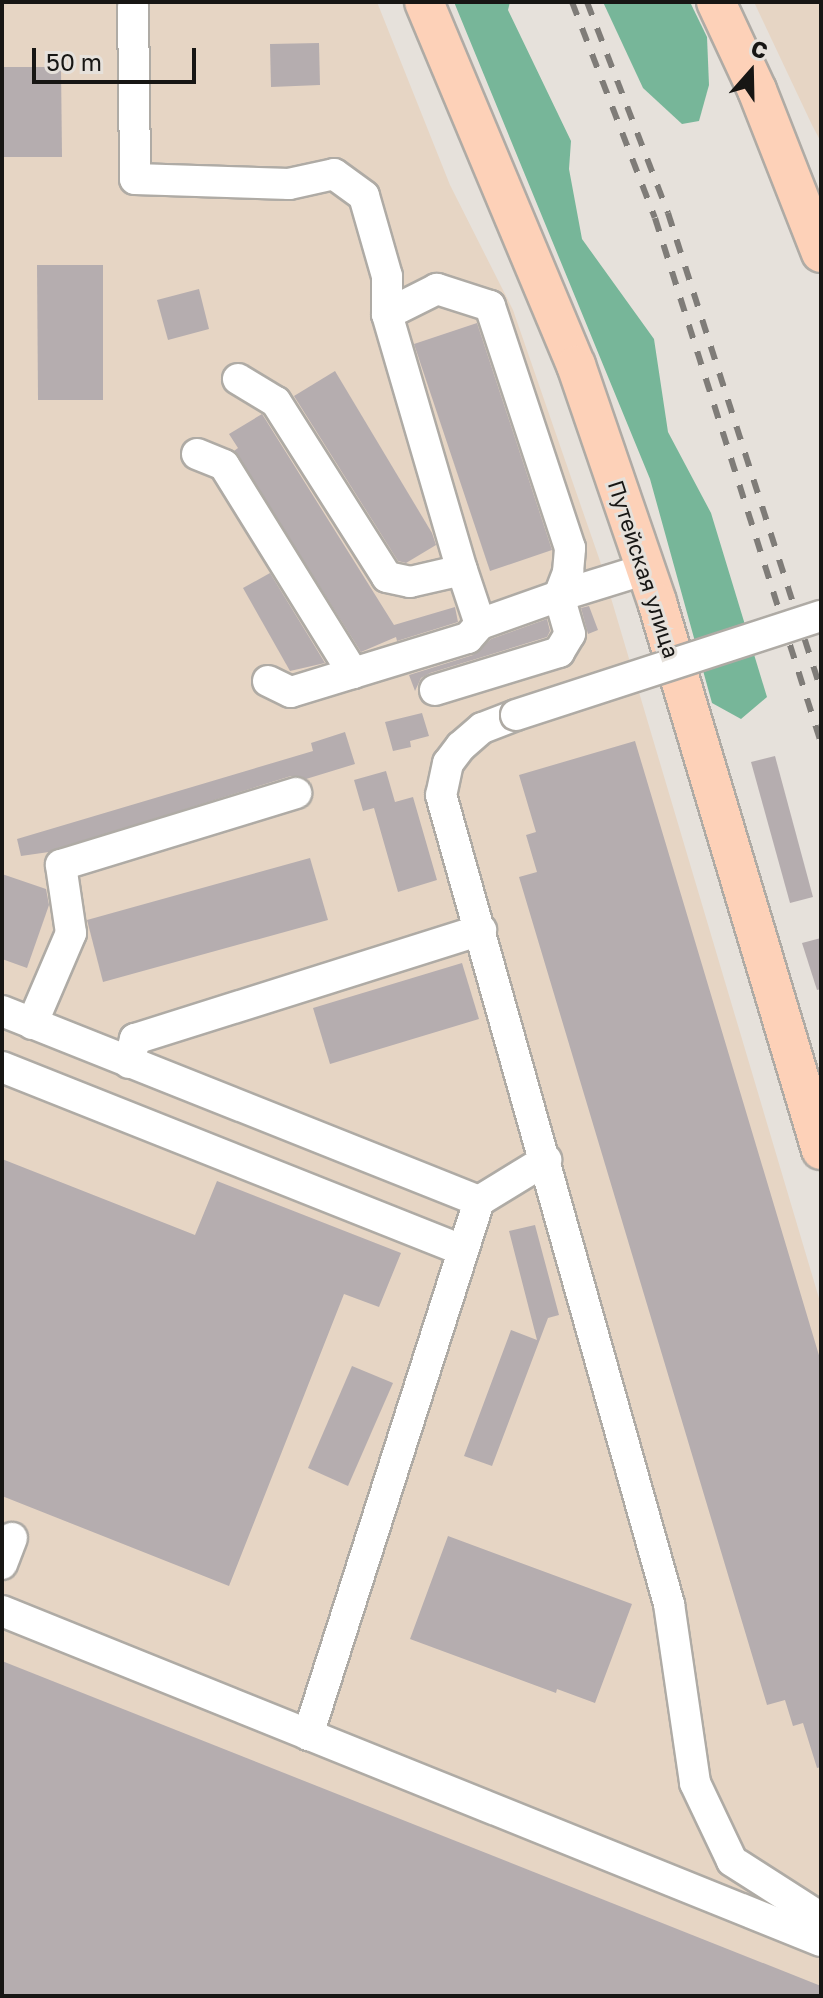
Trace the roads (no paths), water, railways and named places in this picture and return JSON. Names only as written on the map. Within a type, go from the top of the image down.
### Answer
[{"type":"main road","name":"Путейская улица","points":[[424,2],[576,365],[646,569],[821,1150]]},
{"type":"main road","points":[[716,2],[757,90],[821,253]]},
{"type":"street","points":[[133,6],[135,179],[289,184],[334,174],[364,196],[387,276],[387,314],[480,624]]},
{"type":"street","points":[[387,314],[437,289],[490,306],[570,548],[568,572],[559,596],[570,634],[559,652],[435,690]]},
{"type":"street","points":[[238,379],[276,402],[387,577],[410,582],[462,570]]},
{"type":"street","points":[[197,454],[224,465],[353,673]]},
{"type":"street","points":[[268,681],[291,692],[468,638],[480,624],[646,569]]},
{"type":"street","points":[[821,616],[482,728],[461,746],[448,763],[441,795],[669,1604],[695,1783],[732,1861],[821,1918]]},
{"type":"street","points":[[32,1024],[71,933],[61,865],[296,793]]},
{"type":"street","points":[[129,1063],[135,1039],[481,930]]},
{"type":"street","points":[[2,1011],[479,1201]]},
{"type":"street","points":[[2,1067],[463,1250]]},
{"type":"street","points":[[308,1735],[479,1201],[546,1160]]},
{"type":"street","points":[[2,1611],[821,1941]]},
{"type":"railway","points":[[572,2],[655,218],[821,743]]},
{"type":"railway","points":[[587,2],[668,213],[821,690]]}]
